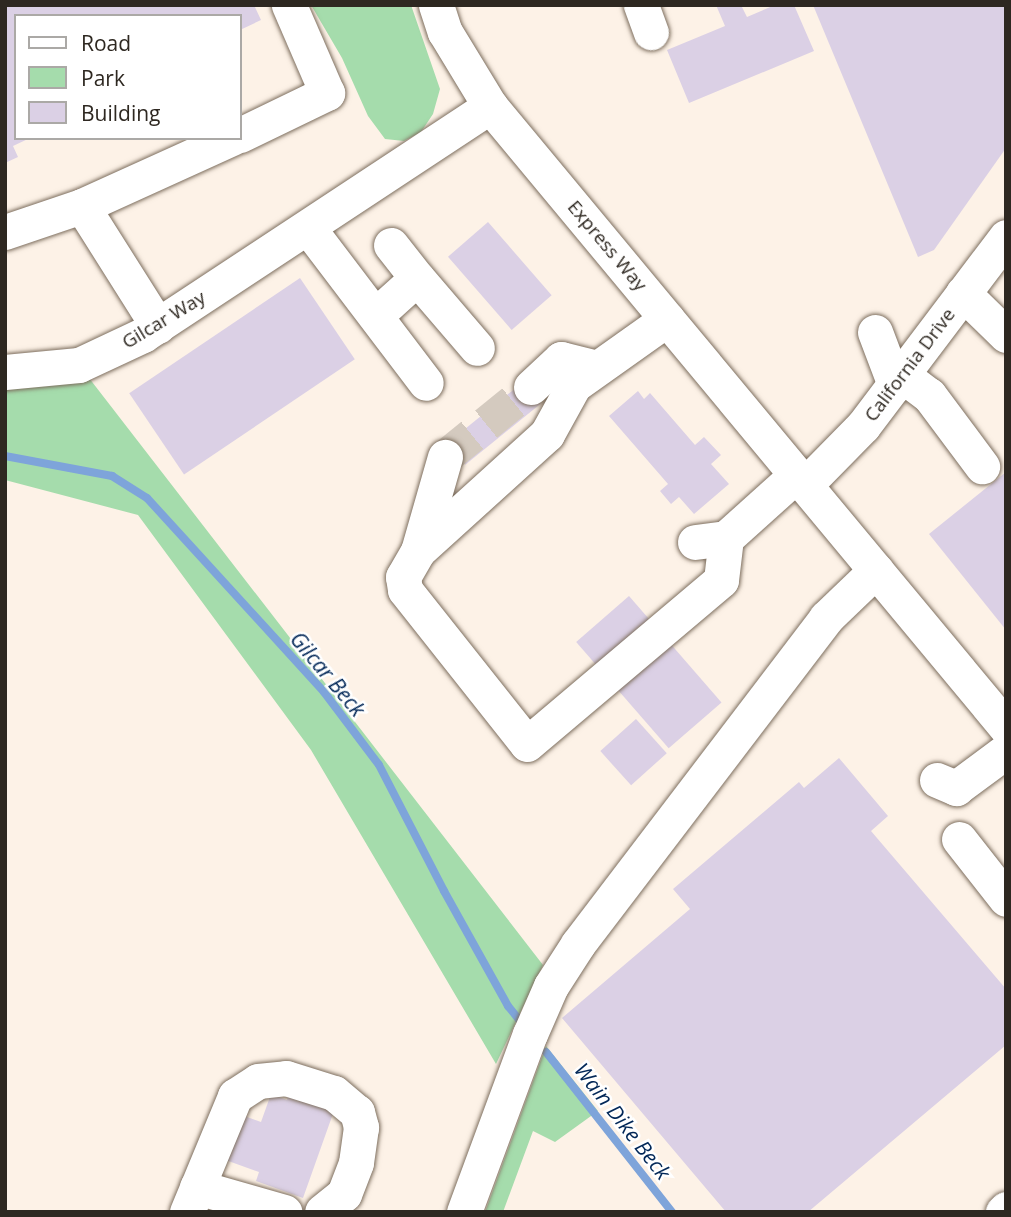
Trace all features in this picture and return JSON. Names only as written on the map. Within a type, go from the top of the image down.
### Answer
[{"type":"street","points":[[242,134],[327,93],[289,5]]},
{"type":"street","name":"Express Way","points":[[436,5],[445,32],[490,106],[801,480]]},
{"type":"street","name":"Gilcar Way","points":[[5,372],[79,365],[108,354],[158,326],[309,229],[490,106]]},
{"type":"street","points":[[5,232],[82,206],[228,140]]},
{"type":"street","points":[[82,206],[158,326]]},
{"type":"street","points":[[309,229],[426,383]]},
{"type":"street","name":"California Drive","points":[[418,551],[403,577],[405,590],[527,744],[721,580],[711,540],[801,480],[863,426],[1006,237]]},
{"type":"street","points":[[391,245],[477,348]]},
{"type":"street","points":[[376,315],[417,278]]},
{"type":"street","points":[[963,293],[1006,335]]},
{"type":"street","points":[[418,551],[547,435],[574,385],[667,319]]},
{"type":"street","points":[[875,332],[898,380],[929,395],[982,466]]},
{"type":"street","points":[[531,387],[561,359],[597,368]]},
{"type":"street","points":[[418,551],[445,457]]},
{"type":"street","points":[[801,480],[1006,727]]},
{"type":"street","points":[[464,1212],[530,1034],[558,975],[608,902],[826,618],[876,570]]},
{"type":"street","points":[[937,780],[956,788],[1006,751]]},
{"type":"street","points":[[958,839],[1006,898]]},
{"type":"street","points":[[284,1212],[192,1199],[236,1096],[258,1081],[302,1081],[348,1101],[360,1126],[356,1163],[344,1194],[322,1212]]},
{"type":"green space","points":[[311,5],[411,5],[440,89],[433,114],[421,132],[404,141],[385,139],[368,116],[342,58]]},
{"type":"green space","points":[[79,365],[543,965],[496,1064],[311,750],[138,515],[5,480],[5,372]]},
{"type":"green space","points":[[546,1046],[598,1111],[555,1142],[533,1131],[503,1212],[485,1212]]},
{"type":"building","points":[[5,5],[254,5],[261,20],[242,29],[242,14],[14,14],[14,140],[26,140],[13,146],[18,157],[5,163]]},
{"type":"building","points":[[716,5],[741,5],[747,17],[775,5],[794,5],[814,51],[689,103],[667,50],[725,26]]},
{"type":"building","points":[[813,5],[1006,5],[1006,148],[934,250],[918,257]]},
{"type":"building","points":[[488,222],[552,295],[512,330],[448,257]]},
{"type":"building","points":[[300,278],[355,359],[184,474],[129,393]]},
{"type":"building","points":[[523,382],[541,404],[465,465],[448,443]]},
{"type":"building","points":[[638,391],[644,399],[650,393],[695,445],[704,437],[721,455],[711,464],[729,484],[694,514],[679,497],[671,504],[660,491],[668,484],[609,416]]},
{"type":"building","points":[[1006,472],[1006,630],[929,534]]},
{"type":"building","points":[[629,596],[722,702],[669,748],[576,642]]},
{"type":"building","points":[[636,719],[667,753],[631,785],[600,751]]},
{"type":"building","points":[[839,758],[888,816],[871,831],[1006,989],[1006,1045],[808,1212],[726,1212],[562,1018],[690,909],[673,889],[799,782],[804,788]]},
{"type":"building","points":[[289,1092],[335,1108],[303,1198],[256,1181],[259,1172],[220,1158],[236,1113],[261,1122],[271,1094],[287,1100]]},
{"type":"waterway","name":"Gilcar Beck","points":[[5,456],[112,476],[147,498],[324,692],[379,765],[444,891],[508,1006],[524,1026]]},
{"type":"waterway","name":"Wain Dike Beck","points":[[546,1052],[672,1212]]},
{"type":"tunnel","points":[[445,457],[531,387]]}]
